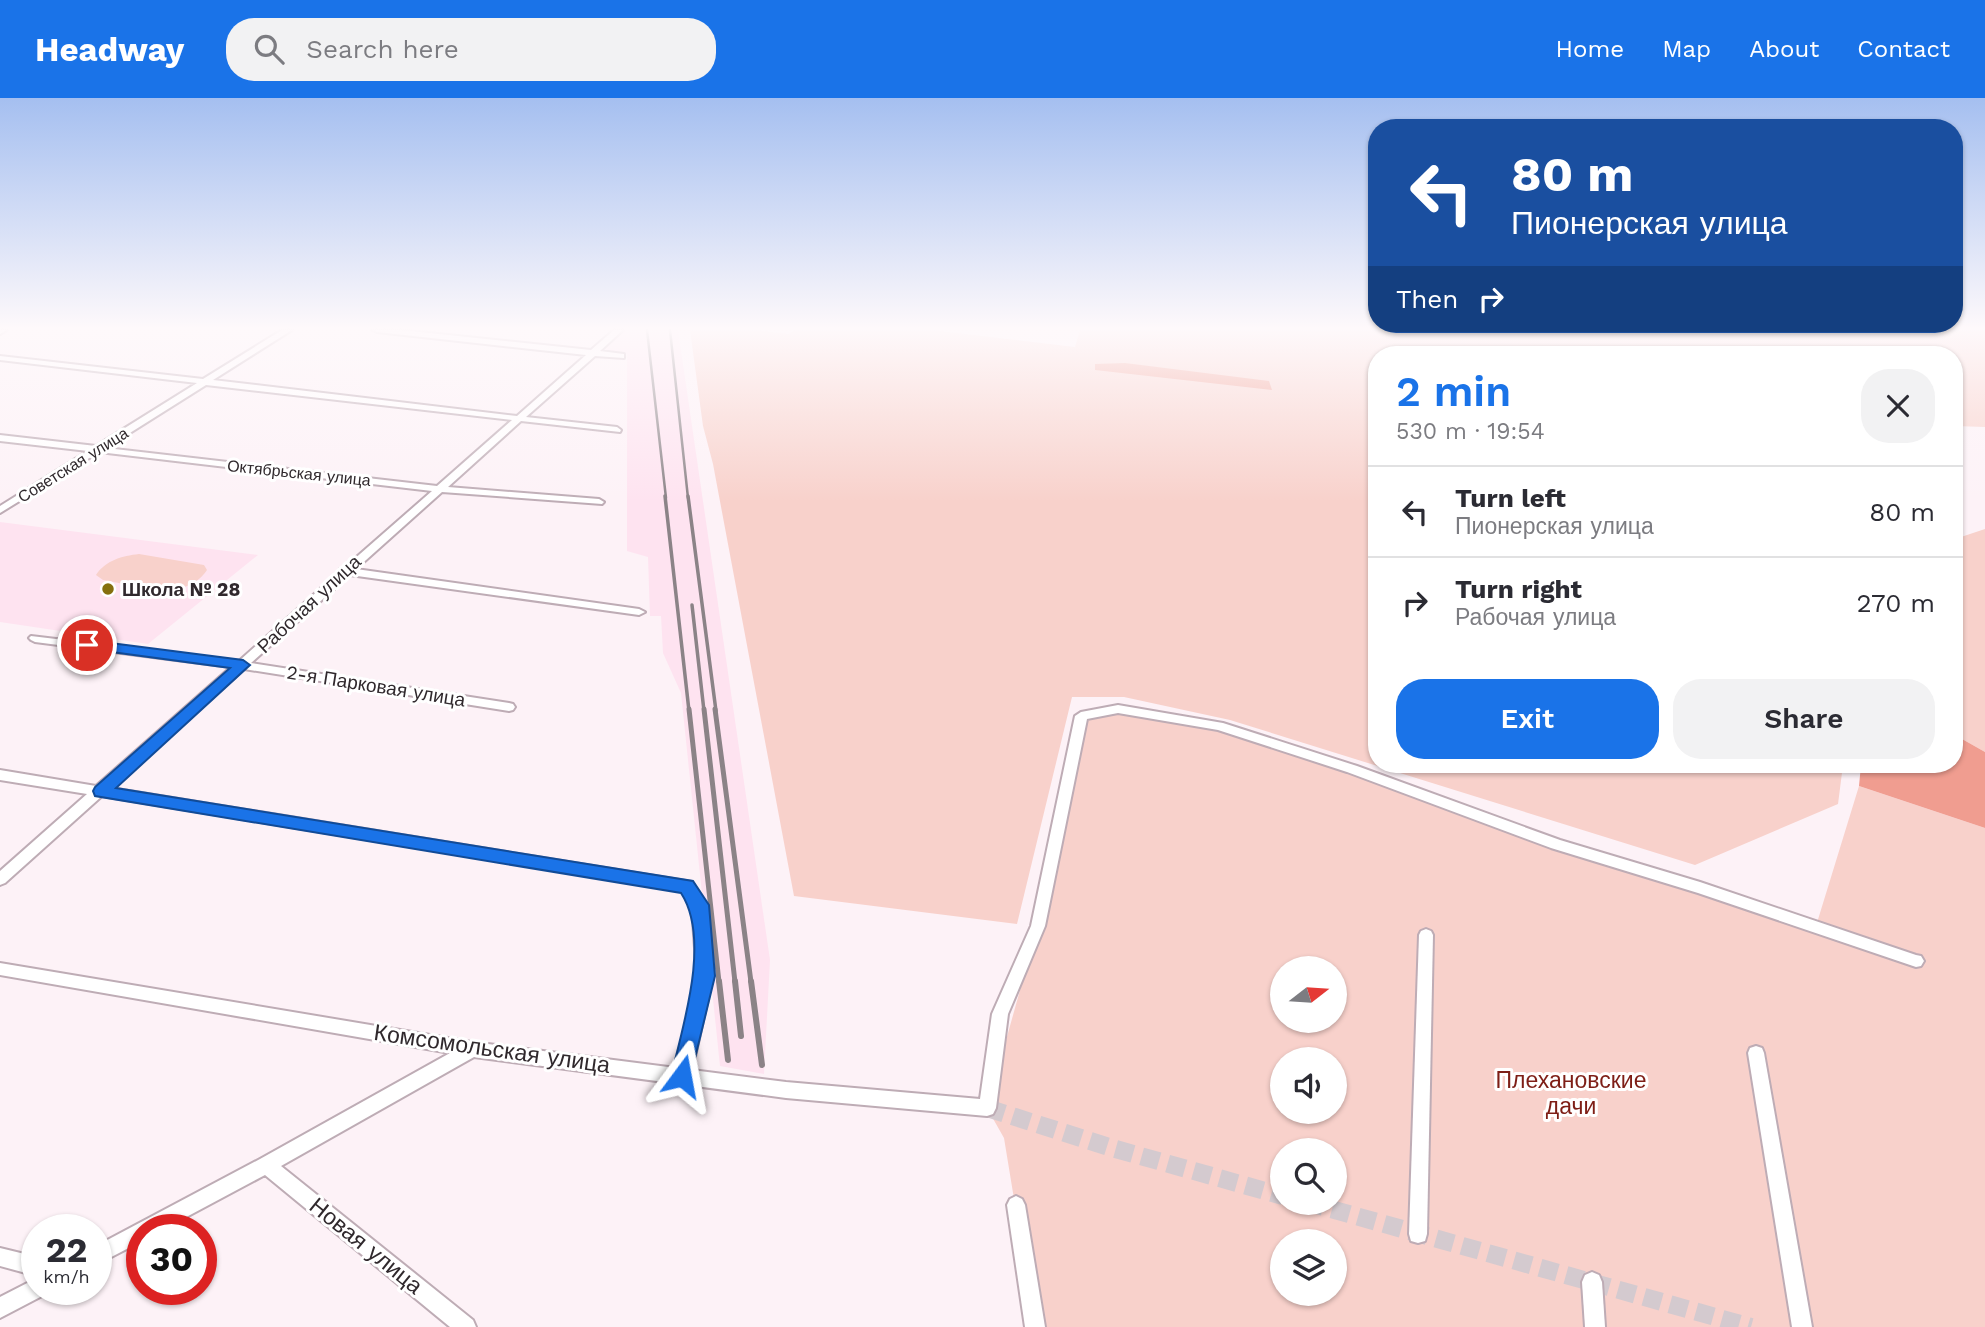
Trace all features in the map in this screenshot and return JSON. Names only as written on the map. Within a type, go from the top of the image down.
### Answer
[{"type":"street","name":"Советская улица","points":[[0,510],[195,387]]},
{"type":"street","points":[[252,387],[617,430]]},
{"type":"street","name":"Рабочая улица","points":[[0,879],[553,387]]},
{"type":"street","name":"Октябрьская улица","points":[[0,438],[439,489],[599,502]]},
{"type":"street","points":[[344,571],[639,612]]},
{"type":"street","name":"2-я Парковая улица","points":[[35,638],[243,665],[509,707]]},
{"type":"street","points":[[987,1108],[1000,1014],[1038,926],[1081,716],[1118,709],[1219,726],[1352,769],[1556,844],[1700,888],[1916,961]]},
{"type":"street","points":[[0,775],[687,886],[699,905],[705,976],[682,1076]]},
{"type":"street","points":[[1418,1234],[1426,936]]},
{"type":"street","name":"Комсомольская улица","points":[[0,969],[472,1049],[786,1090],[987,1108]]},
{"type":"street","points":[[175,1214],[266,1166],[472,1049]]},
{"type":"street","points":[[1756,1054],[1802,1327]]},
{"type":"street","name":"Новая улица","points":[[266,1166],[466,1327]]},
{"type":"street","points":[[1016,1205],[1035,1327]]},
{"type":"street","points":[[0,1257],[21,1263]]},
{"type":"street","points":[[1592,1282],[1595,1327]]},
{"type":"street","points":[[0,1308],[21,1297]]},
{"type":"shaded area","points":[[627,387],[686,387],[770,960],[764,1074],[720,1066],[681,693],[663,653],[661,616],[650,616],[648,557],[627,551]]},
{"type":"shaded area","name":"Школа № 28","points":[[0,522],[258,555],[148,644],[0,622]]},
{"type":"shaded area","points":[[1963,740],[1985,752],[1985,828],[1859,786],[1860,773],[1963,773]]},
{"type":"green space","points":[[698,387],[1368,387],[1368,763],[1230,720],[1124,697],[1072,697],[1017,924],[794,896],[713,464],[703,426]]},
{"type":"green space","points":[[1963,387],[1985,387],[1985,427],[1963,426]]},
{"type":"green space","points":[[1985,529],[1985,752],[1963,740],[1963,536]]},
{"type":"green space","points":[[139,554],[204,565],[207,570],[186,587],[159,590],[103,580],[96,575],[115,560]]},
{"type":"green space","name":"Плехановские дачи","points":[[1118,709],[1219,726],[1556,844],[1816,926],[1859,786],[1985,828],[1985,1327],[1035,1327],[1004,1138],[987,1108],[1038,926],[1081,716]]},
{"type":"green space","points":[[1400,773],[1842,773],[1838,804],[1695,865]]},
{"type":"tunnel","points":[[987,1108],[1112,1148],[1270,1192]]},
{"type":"tunnel","points":[[1347,1214],[1751,1327]]},
{"type":"railway","points":[[653,387],[666,498]]},
{"type":"railway","points":[[676,387],[688,498]]},
{"type":"railway","points":[[665,496],[689,711]]},
{"type":"railway","points":[[688,496],[716,711]]},
{"type":"railway","points":[[692,605],[704,711]]},
{"type":"railway","points":[[689,709],[719,982]]},
{"type":"railway","points":[[704,709],[735,982]]},
{"type":"railway","points":[[715,709],[751,982]]},
{"type":"railway","points":[[719,981],[728,1060]]},
{"type":"railway","points":[[735,981],[741,1036]]},
{"type":"railway","points":[[751,981],[762,1065]]},
{"type":"place","name":"Школа № 28","points":[[108,589]]},
{"type":"route","points":[[87,645],[243,665],[101,791],[687,886],[699,905],[705,976],[682,1076]]}]
